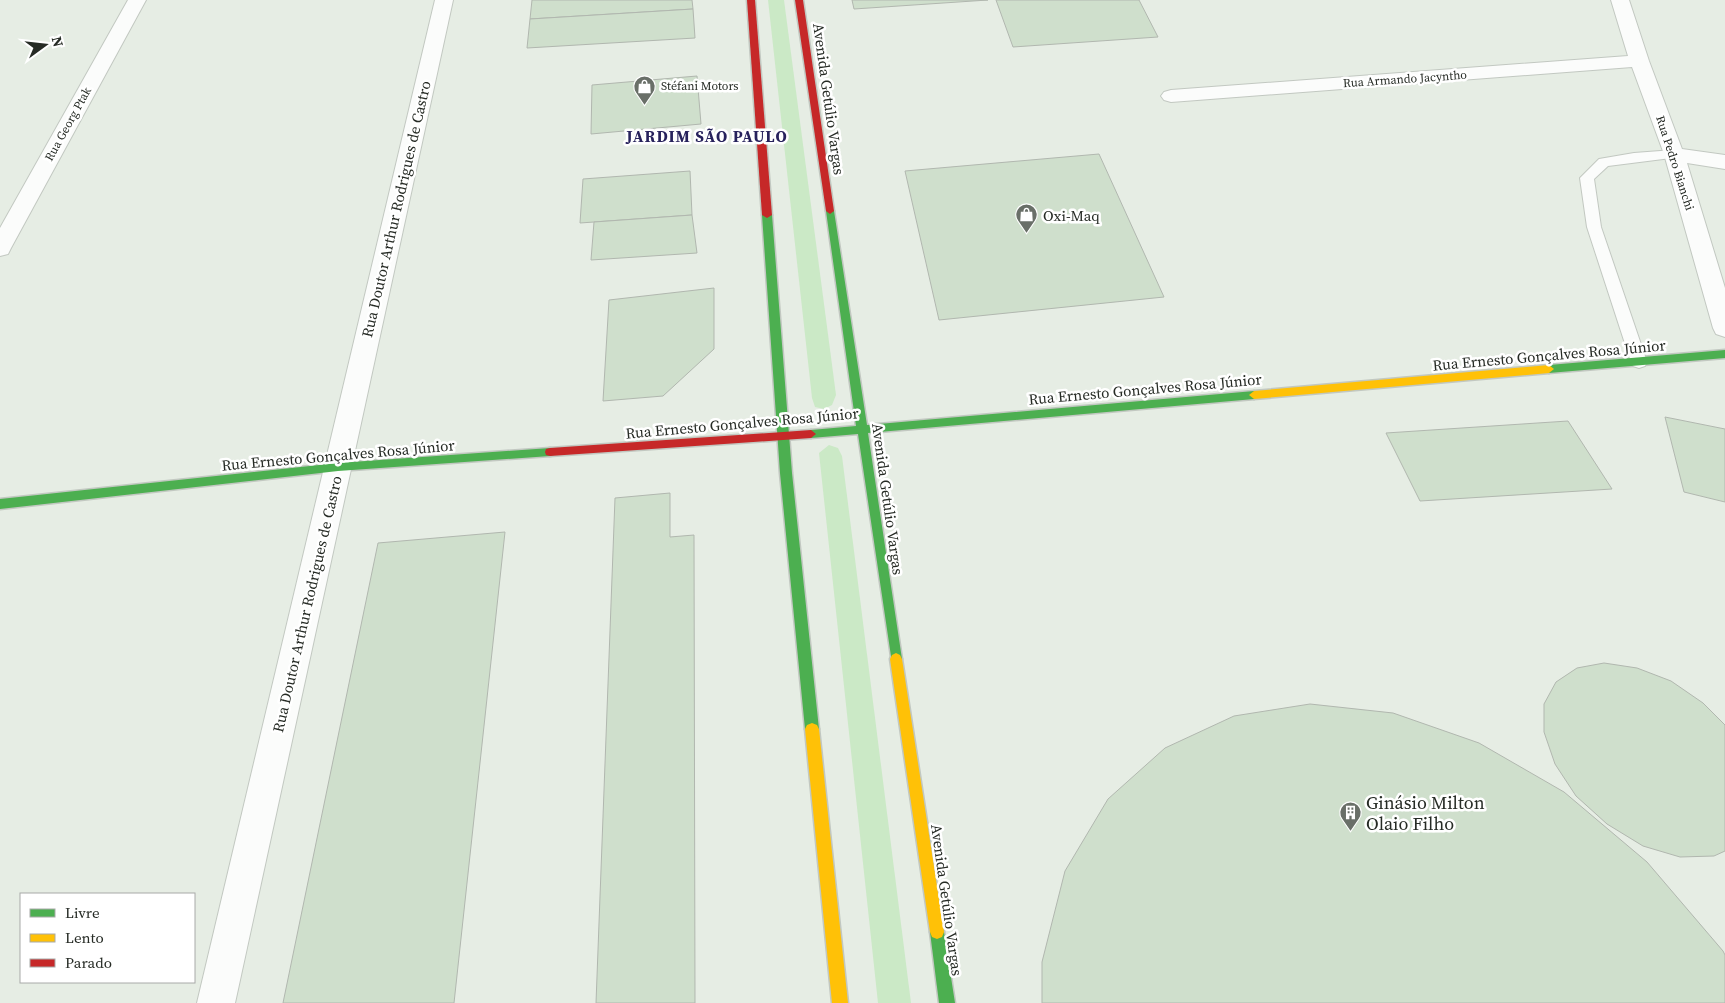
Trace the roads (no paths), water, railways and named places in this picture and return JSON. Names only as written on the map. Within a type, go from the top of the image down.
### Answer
[{"type":"main road","points":[[751,0],[783,436],[840,1003]]},
{"type":"main road","name":"Avenida Getúlio Vargas","points":[[799,0],[948,1003]]},
{"type":"main road","name":"Rua Ernesto Gonçalves Rosa Júnior","points":[[0,504],[338,467],[783,436],[1725,354]]},
{"type":"street","name":"Rua Georg Ptak","points":[[0,248],[137,0]]},
{"type":"street","name":"Rua Doutor Arthur Rodrigues de Castro","points":[[216,1003],[444,0]]},
{"type":"street","points":[[1601,0],[1626,23]]},
{"type":"street","name":"Rua Pedro Bianchi","points":[[1620,0],[1639,61],[1674,154],[1725,328]]},
{"type":"street","name":"Rua Armando Jacyntho","points":[[1171,96],[1639,61]]},
{"type":"street","points":[[1674,154],[1725,162]]},
{"type":"lane","points":[[1639,362],[1594,227],[1587,178],[1604,162],[1634,157],[1674,154]]},
{"type":"place","name":"Stéfani Motors","points":[[645,105]]},
{"type":"place","name":"Oxi-Maq","points":[[1027,234]]},
{"type":"place","name":"Ginásio Milton Olaio Filho","points":[[1350,831]]},
{"type":"district","name":"JARDIM SÃO PAULO","points":[[707,136]]}]
